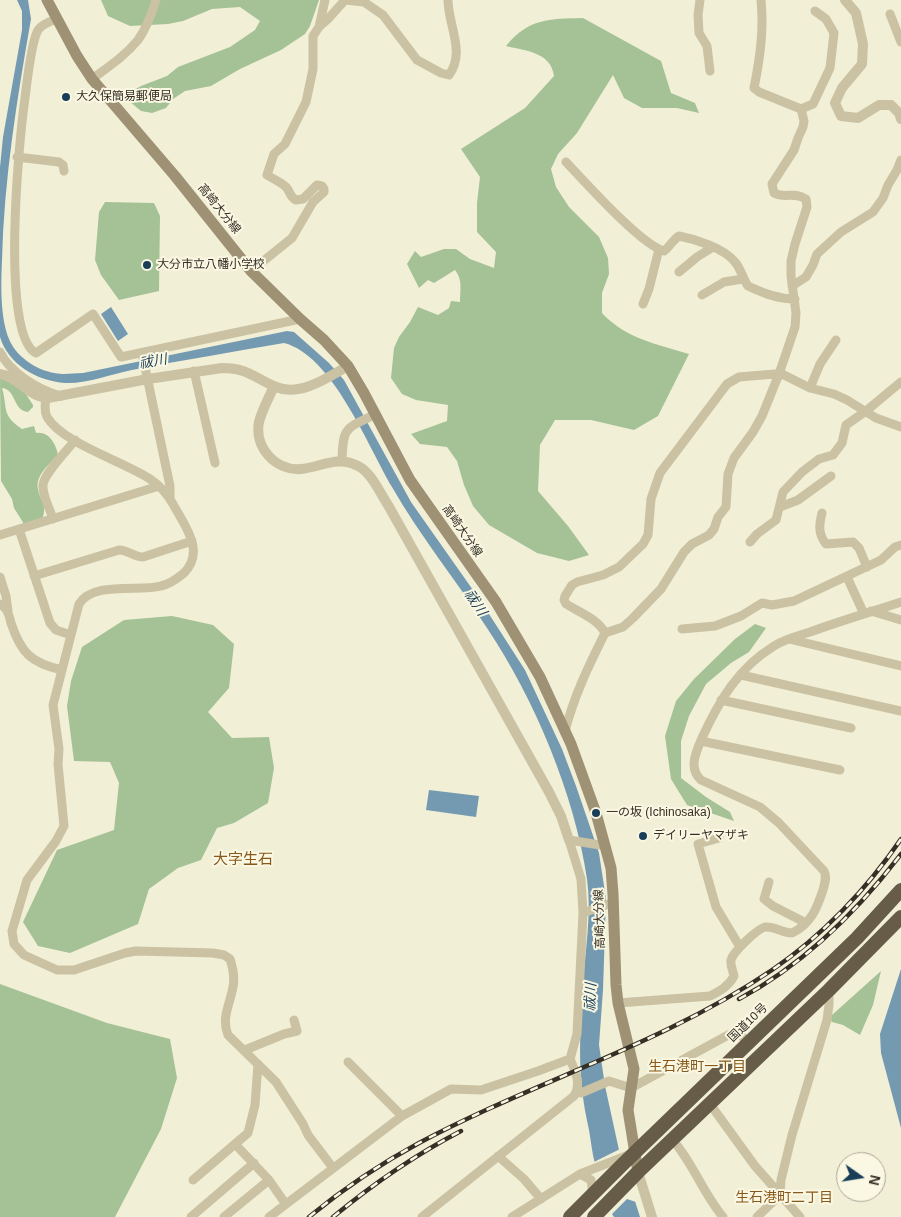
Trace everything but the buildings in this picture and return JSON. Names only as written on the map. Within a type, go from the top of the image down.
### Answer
[{"type":"highway","name":"国道10号","points":[[570,1217],[627,1157],[869,926],[901,890]]},
{"type":"highway","points":[[594,1217],[672,1139],[829,990],[901,916]]},
{"type":"main road","name":"高崎大分線","points":[[47,0],[77,56],[92,79],[251,271],[324,340],[344,368],[374,415],[410,480],[492,596],[523,646],[565,730],[588,790],[612,876],[611,903],[618,1003],[634,1069],[627,1157],[634,1177]]},
{"type":"street","points":[[92,79],[125,54],[139,39],[156,0]]},
{"type":"street","points":[[319,27],[325,0]]},
{"type":"street","points":[[251,271],[292,238],[313,202],[324,192],[322,186],[317,185],[303,199],[296,200],[291,198],[284,186],[267,176],[274,154],[285,144],[306,102],[312,69],[313,36],[319,27],[328,20],[345,0],[364,2],[383,15],[417,60],[441,73],[449,75],[454,68],[457,50],[448,0]]},
{"type":"street","points":[[700,0],[698,34],[707,46],[710,71]]},
{"type":"street","points":[[761,0],[761,55],[754,88],[759,92],[801,110],[813,104],[830,68],[834,33],[826,19],[816,11]]},
{"type":"street","points":[[845,0],[856,13],[863,44],[862,64],[842,88],[835,103],[841,116],[858,118],[879,104],[890,105],[901,114]]},
{"type":"street","points":[[890,14],[901,42]]},
{"type":"street","points":[[57,19],[42,26],[36,35],[29,70],[17,157],[11,265],[12,289],[19,332],[30,351],[36,353],[93,314],[121,357],[142,355],[300,319]]},
{"type":"street","points":[[565,730],[590,662],[605,633],[622,627],[634,618],[661,589],[684,552],[692,544],[709,535],[714,529],[718,517],[727,504],[726,485],[734,458],[756,426],[780,374],[795,327],[796,313],[791,262],[807,208],[806,199],[799,194],[779,196],[774,193],[772,184],[794,150],[803,127],[804,121],[801,110]]},
{"type":"street","points":[[17,157],[59,162],[63,165],[64,171]]},
{"type":"street","points":[[792,286],[806,277],[817,254],[841,232],[873,212],[883,198],[901,160]]},
{"type":"street","points":[[566,162],[635,232],[659,249],[670,248],[674,239],[679,236],[692,238],[727,254],[735,261],[748,286],[783,299],[795,298]]},
{"type":"street","points":[[680,272],[713,247]]},
{"type":"street","points":[[642,304],[649,289],[659,249]]},
{"type":"street","points":[[702,296],[724,282],[744,279]]},
{"type":"street","points":[[810,388],[820,364],[836,340]]},
{"type":"street","points":[[0,352],[6,362],[33,384],[52,394],[63,396]]},
{"type":"street","points":[[142,355],[170,486],[170,499]]},
{"type":"street","points":[[0,374],[13,378],[35,395],[46,398],[148,377],[234,368],[247,371],[280,389],[297,389],[314,384],[344,368]]},
{"type":"street","points":[[194,372],[215,463]]},
{"type":"street","points":[[605,633],[592,619],[566,604],[564,600],[568,589],[577,582],[596,578],[619,567],[644,544],[648,535],[651,499],[660,473],[722,388],[732,380],[739,377],[780,374],[810,388],[834,394],[876,418],[901,427]]},
{"type":"street","points":[[750,542],[757,534],[776,520],[783,492],[802,472],[819,459],[833,455],[842,443],[846,425],[901,382]]},
{"type":"street","points":[[274,386],[259,421],[258,428],[262,446],[272,460],[281,466],[299,469],[342,461],[363,469],[388,505],[561,816],[571,840],[581,880],[585,912],[578,1034],[570,1058],[578,1080],[579,1092]]},
{"type":"street","points":[[46,398],[45,409],[48,418],[54,426],[75,440],[150,479],[159,486],[170,499],[190,532],[192,560],[188,568],[181,575],[166,585],[156,588],[137,587],[101,591],[85,597],[79,604],[53,706],[58,742],[64,826],[56,841],[28,880],[13,925],[12,937],[14,944],[18,950],[30,959],[50,968],[66,972],[136,951],[164,953],[190,951],[224,955],[230,959],[234,971],[233,985],[226,1011],[225,1028],[234,1042],[245,1050],[276,1082],[308,1135],[333,1168]]},
{"type":"street","points":[[342,461],[344,435],[351,428],[374,415]]},
{"type":"street","points":[[53,519],[43,484],[46,476],[75,440]]},
{"type":"street","points":[[780,507],[798,500],[831,476]]},
{"type":"street","points":[[0,535],[159,486]]},
{"type":"street","points":[[822,513],[819,525],[821,538],[826,544],[854,542],[859,548],[867,567]]},
{"type":"street","points":[[19,530],[51,626],[56,630],[71,634]]},
{"type":"street","points":[[34,576],[119,550],[144,557],[192,541]]},
{"type":"street","points":[[682,629],[715,626],[741,616],[762,603],[772,605],[794,601],[814,590],[882,560],[895,547],[901,545]]},
{"type":"street","points":[[0,577],[6,596],[8,612]]},
{"type":"street","points":[[847,577],[867,613],[901,620]]},
{"type":"street","points":[[618,1003],[710,996],[722,990],[732,981],[734,976],[730,963],[732,958],[740,947],[763,928],[768,927],[792,933],[806,923],[817,908],[826,880],[824,870],[779,823],[760,807],[701,780],[697,776],[693,765],[701,741],[721,700],[741,675],[773,646],[901,602]]},
{"type":"street","points":[[0,604],[6,607],[15,635],[26,653],[38,663],[62,670]]},
{"type":"street","points":[[789,639],[901,666]]},
{"type":"street","points":[[741,675],[901,711]]},
{"type":"street","points":[[721,700],[851,728]]},
{"type":"street","points":[[701,741],[840,770]]},
{"type":"street","points":[[719,838],[698,844],[716,907],[740,947]]},
{"type":"street","points":[[571,840],[602,845]]},
{"type":"street","points":[[768,882],[764,899],[772,906],[806,923]]},
{"type":"street","points":[[585,912],[611,903]]},
{"type":"street","points":[[757,1217],[780,1195],[781,1180],[792,1135],[827,1020],[829,990]]},
{"type":"street","points":[[245,1050],[297,1030],[294,1020]]},
{"type":"street","points":[[422,1217],[579,1092],[609,1081],[631,1088],[730,1034],[742,1036],[748,1043]]},
{"type":"street","points":[[269,1217],[402,1116],[451,1089],[481,1090],[570,1058]]},
{"type":"street","points":[[348,1062],[402,1116]]},
{"type":"street","points":[[194,1180],[248,1133],[254,1106],[258,1064]]},
{"type":"street","points":[[710,1104],[752,1162],[800,1217]]},
{"type":"street","points":[[672,1139],[690,1162],[708,1196],[723,1217]]},
{"type":"street","points":[[235,1144],[268,1180],[285,1204]]},
{"type":"street","points":[[498,1156],[524,1179],[541,1199]]},
{"type":"street","points":[[512,1217],[580,1174],[627,1157]]},
{"type":"street","points":[[191,1217],[254,1164]]},
{"type":"street","points":[[580,1174],[591,1180],[596,1191]]},
{"type":"street","points":[[634,1177],[652,1217]]},
{"type":"street","points":[[224,1217],[268,1180]]},
{"type":"green space","points":[[101,0],[319,0],[310,26],[305,34],[281,50],[240,69],[211,86],[185,91],[173,99],[166,108],[152,113],[141,111],[129,101],[129,93],[167,76],[178,67],[230,47],[255,30],[260,21],[240,7],[212,9],[183,21],[168,24],[130,26],[108,16]]},
{"type":"green space","points":[[583,18],[661,61],[671,93],[695,103],[699,113],[677,108],[642,108],[624,98],[613,75],[577,133],[558,154],[551,169],[556,187],[569,207],[599,237],[608,258],[609,274],[602,293],[602,313],[611,322],[632,335],[689,354],[658,416],[634,430],[591,420],[555,420],[540,445],[538,491],[568,526],[589,555],[569,561],[537,553],[489,525],[473,506],[457,461],[447,447],[420,444],[411,434],[447,421],[448,405],[416,400],[402,394],[391,378],[394,348],[418,307],[438,315],[449,308],[451,301],[460,302],[460,281],[455,270],[434,283],[428,280],[419,288],[407,264],[415,251],[421,257],[444,249],[456,249],[470,259],[494,268],[496,252],[477,232],[477,203],[480,177],[461,149],[525,108],[554,76],[552,68],[543,57],[529,51],[506,46],[523,30],[540,22]]},
{"type":"green space","points":[[105,202],[154,203],[160,216],[159,291],[119,300],[101,275],[95,260],[99,212]]},
{"type":"green space","points":[[0,378],[20,385],[33,405],[28,412],[19,408],[10,392],[2,388],[6,411],[11,420],[22,429],[34,426],[36,433],[48,436],[54,443],[58,455],[44,470],[39,479],[38,489],[44,505],[44,512],[43,517],[35,522],[24,524],[1,481]]},
{"type":"green space","points":[[172,616],[213,625],[234,644],[229,688],[208,712],[232,738],[269,737],[274,768],[268,803],[234,823],[217,828],[201,860],[178,868],[149,889],[138,924],[70,953],[38,946],[23,922],[57,850],[114,830],[119,783],[110,762],[74,761],[67,706],[71,681],[82,647],[124,620]]},
{"type":"green space","points":[[755,624],[766,628],[749,652],[731,663],[706,684],[689,716],[681,741],[681,778],[730,812],[734,821],[687,805],[671,779],[665,736],[676,701],[694,679],[735,639]]},
{"type":"green space","points":[[881,971],[873,1005],[860,1035],[843,1025],[832,1022],[830,1019],[832,1015]]},
{"type":"green space","points":[[0,984],[107,1023],[170,1039],[177,1078],[161,1129],[115,1217],[0,1217]]},
{"type":"water","name":"祓川","points":[[17,0],[28,0],[31,19],[12,139],[5,199],[1,279],[4,321],[9,339],[18,353],[31,364],[47,371],[66,374],[83,373],[287,331],[294,332],[329,363],[344,380],[411,502],[480,600],[525,670],[562,749],[576,786],[599,853],[606,899],[599,1045],[605,1086],[619,1150],[640,1217],[614,1217],[595,1164],[583,1098],[580,1063],[588,919],[587,879],[573,814],[550,748],[521,685],[504,655],[403,505],[347,404],[333,383],[318,365],[301,351],[284,343],[151,366],[73,383],[54,382],[34,375],[17,363],[4,347],[0,337],[0,167],[3,137],[22,30],[22,11]]},
{"type":"water","points":[[111,307],[128,334],[118,341],[101,314]]},
{"type":"water","points":[[429,790],[479,796],[476,817],[426,810]]},
{"type":"water","points":[[901,969],[901,1128],[881,1053],[880,1034]]},
{"type":"pier","points":[[620,1149],[636,1202],[627,1199],[610,1216],[592,1163]]},
{"type":"railway","points":[[309,1217],[362,1177],[419,1143],[508,1100],[687,1020],[772,970],[791,957],[843,910],[874,876],[901,839]]},
{"type":"railway","points":[[739,999],[785,970],[828,936],[866,897],[901,854]]},
{"type":"railway","points":[[333,1217],[395,1171],[461,1131]]},
{"type":"place","name":"大久保簡易郵便局","points":[[66,97]]},
{"type":"place","name":"大分市立八幡小学校","points":[[147,265]]},
{"type":"place","name":"一の坂 (Ichinosaka)","points":[[596,813]]},
{"type":"place","name":"デイリーヤマザキ","points":[[643,836]]},
{"type":"district","name":"大字生石","points":[[243,860]]},
{"type":"district","name":"生石港町一丁目","points":[[697,1067]]},
{"type":"district","name":"生石港町二丁目","points":[[784,1198]]}]
